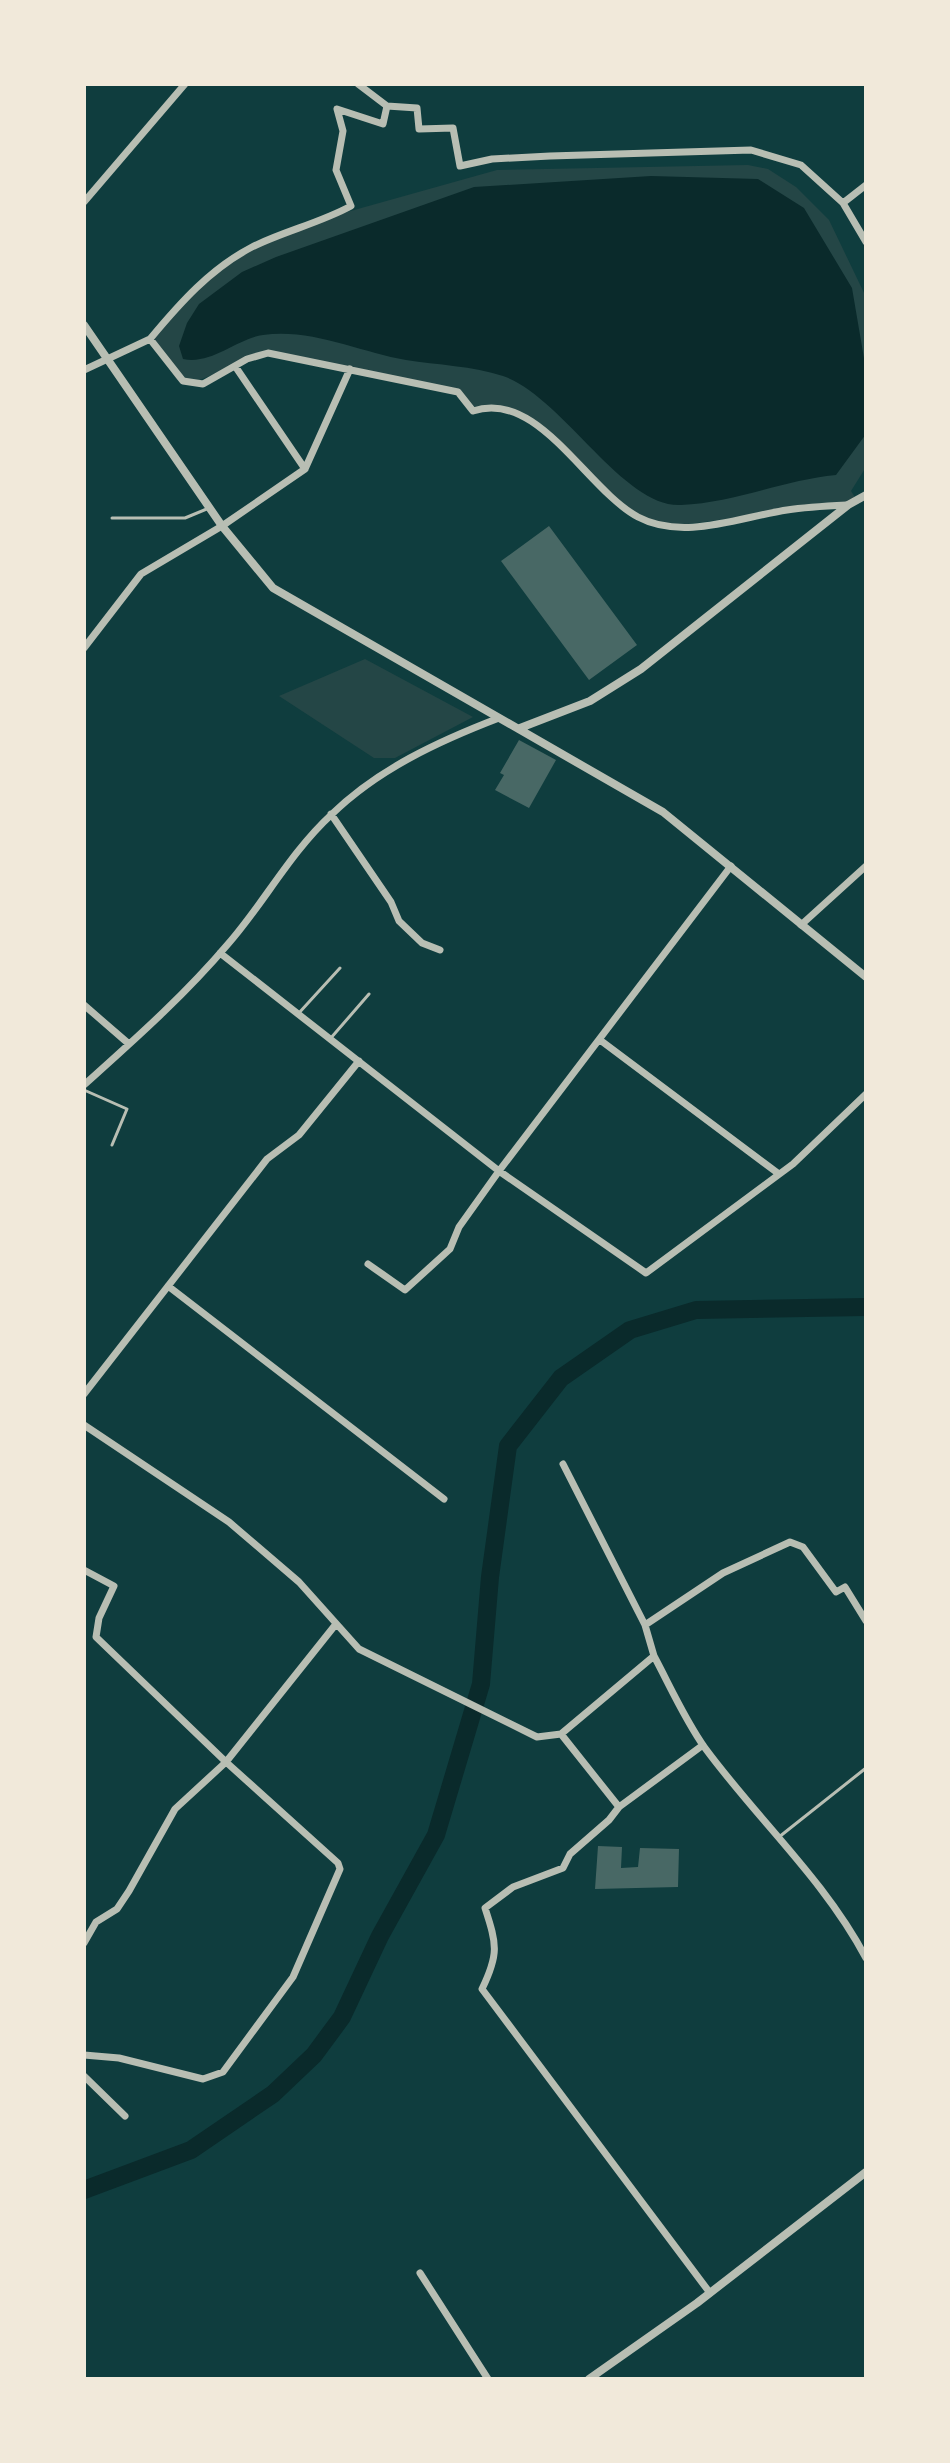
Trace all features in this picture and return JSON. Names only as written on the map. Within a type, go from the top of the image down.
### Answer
[{"type":"street","points":[[84,202],[185,84]]},
{"type":"street","points":[[358,84],[387,106],[417,108],[419,129],[453,128],[460,166],[550,156],[751,150],[801,165],[843,203],[866,242]]},
{"type":"street","points":[[84,370],[109,361],[150,339],[203,281],[229,261],[254,246],[351,206],[336,170],[343,131],[337,109],[383,124],[387,106]]},
{"type":"street","points":[[843,203],[866,185]]},
{"type":"street","points":[[84,325],[209,508],[273,588],[663,812],[866,977]]},
{"type":"street","points":[[150,339],[183,381],[203,384],[235,366],[268,353],[458,392],[473,411],[500,406],[517,412],[536,424],[636,516],[657,525],[703,526],[789,510],[848,505]]},
{"type":"street","points":[[235,366],[305,469]]},
{"type":"street","points":[[84,648],[141,574],[222,526],[305,469],[350,369]]},
{"type":"street","points":[[520,728],[590,701],[641,669],[865,494]]},
{"type":"street","points":[[84,1088],[174,1004],[220,953],[331,814],[405,759],[499,718]]},
{"type":"street","points":[[331,814],[391,902],[399,921],[422,943],[440,950]]},
{"type":"street","points":[[368,1264],[405,1290],[450,1249],[459,1227],[499,1171],[731,866]]},
{"type":"street","points":[[801,925],[866,866]]},
{"type":"street","points":[[220,953],[499,1171],[646,1273],[779,1174],[866,1094]]},
{"type":"street","points":[[84,1005],[129,1044]]},
{"type":"street","points":[[600,1040],[779,1174]]},
{"type":"street","points":[[84,1394],[267,1159],[299,1135],[359,1061]]},
{"type":"street","points":[[168,1286],[444,1499]]},
{"type":"street","points":[[84,1425],[229,1522],[299,1582],[359,1649],[537,1737],[561,1734],[654,1656]]},
{"type":"street","points":[[563,1464],[645,1625],[654,1656],[703,1745],[845,1919],[866,1958]]},
{"type":"street","points":[[645,1625],[723,1573],[790,1542],[803,1547],[836,1592],[845,1587],[866,1621]]},
{"type":"street","points":[[84,1570],[114,1586],[99,1618],[96,1637],[226,1762],[338,1863],[340,1873],[293,1977],[223,2072],[203,2079],[119,2058],[84,2055]]},
{"type":"street","points":[[84,1943],[96,1922],[117,1909],[175,1809],[226,1762],[336,1624]]},
{"type":"street","points":[[561,1734],[619,1807]]},
{"type":"street","points":[[703,1745],[619,1807],[609,1820],[570,1854],[563,1868],[513,1887],[485,1908],[496,1944],[495,1961],[482,1989],[710,2293]]},
{"type":"street","points":[[84,2076],[125,2116]]},
{"type":"street","points":[[589,2379],[710,2293],[866,2172]]},
{"type":"street","points":[[420,2273],[488,2379]]},
{"type":"lane","points":[[112,518],[185,518],[209,508]]},
{"type":"lane","points":[[298,1014],[340,968]]},
{"type":"lane","points":[[330,1039],[369,994]]},
{"type":"lane","points":[[84,1088],[127,1109],[112,1145]]},
{"type":"lane","points":[[779,1837],[866,1768]]},
{"type":"shaded area","points":[[748,165],[768,169],[796,187],[829,220],[866,297],[866,467],[851,491],[856,499],[840,504],[673,526],[637,515],[517,411],[488,405],[473,409],[458,391],[268,352],[192,383],[177,380],[148,339],[204,281],[255,248],[340,214],[497,170]]},
{"type":"shaded area","points":[[651,176],[758,179],[804,208],[852,288],[866,370],[866,434],[836,475],[681,505],[659,501],[637,489],[548,405],[503,376],[406,360],[317,338],[281,334],[253,337],[204,358],[183,359],[179,346],[187,323],[199,304],[242,272],[276,257],[474,187]]},
{"type":"shaded area","points":[[365,659],[473,717],[395,758],[374,758],[279,696]]},
{"type":"building","points":[[549,526],[637,645],[589,680],[501,561]]},
{"type":"building","points":[[519,740],[556,760],[529,808],[495,790],[504,775],[500,773]]},
{"type":"building","points":[[598,1846],[622,1847],[621,1868],[638,1867],[640,1848],[679,1849],[678,1887],[595,1889]]},
{"type":"waterway","points":[[84,2190],[191,2150],[273,2094],[314,2055],[342,2017],[380,1936],[436,1835],[481,1684],[490,1577],[508,1446],[561,1378],[630,1330],[696,1310],[866,1307]]}]
